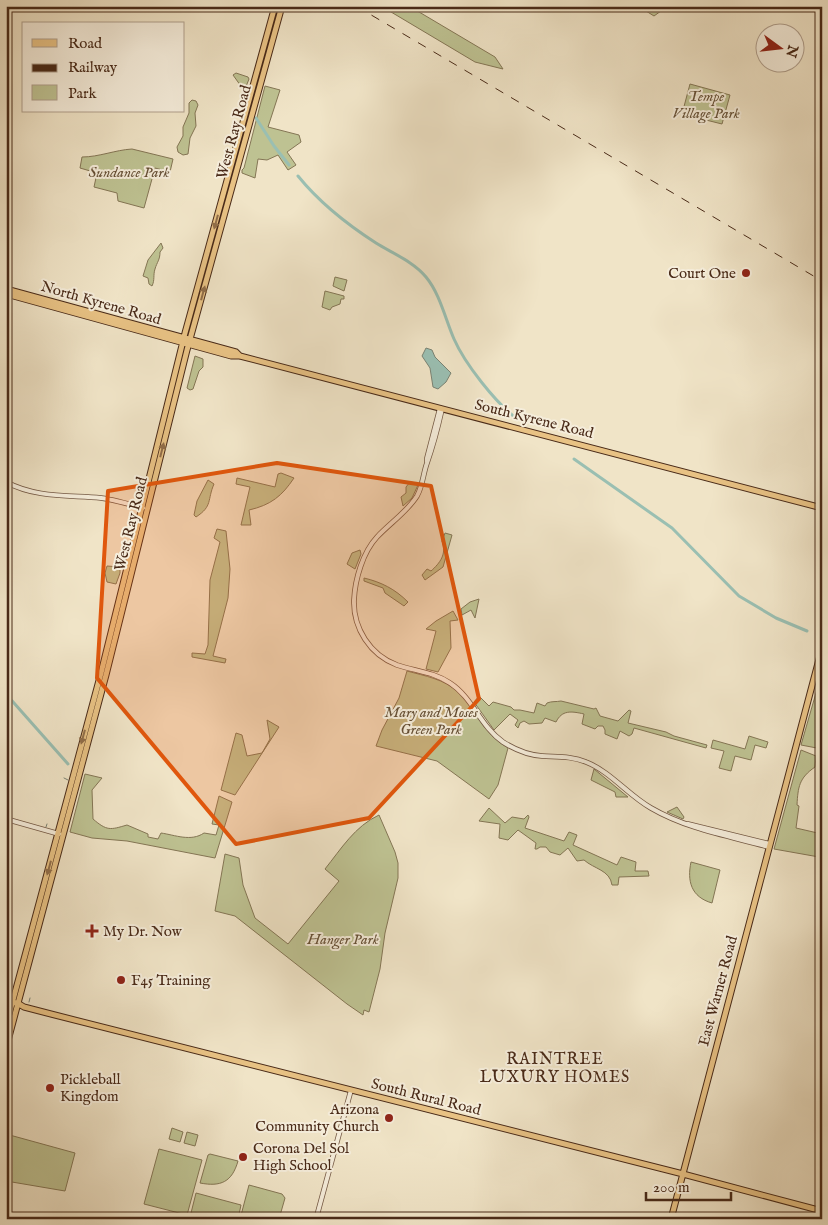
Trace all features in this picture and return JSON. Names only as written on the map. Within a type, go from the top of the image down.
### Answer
[{"type":"main road","name":"West Ray Road","points":[[6,1026],[15,1005],[106,675],[186,342],[275,6]]},
{"type":"main road","name":"West Ray Road","points":[[186,342],[282,6]]},
{"type":"main road","name":"North Kyrene Road","points":[[6,289],[186,342]]},
{"type":"main road","name":"North Kyrene Road","points":[[6,294],[186,342]]},
{"type":"main road","name":"South Kyrene Road","points":[[186,342],[234,357],[240,356],[822,508]]},
{"type":"main road","name":"West Ray Road","points":[[6,1048],[15,1005],[100,673],[145,508]]},
{"type":"main road","name":"East Warner Road","points":[[671,1219],[822,648]]},
{"type":"main road","name":"South Rural Road","points":[[6,1000],[15,1005],[822,1211]]},
{"type":"street","points":[[441,408],[420,488],[403,513],[377,537],[367,553],[355,592],[355,617],[363,636],[375,652],[394,664],[437,676],[454,685],[469,700],[488,728],[512,747],[535,755],[572,758],[589,763],[604,772],[644,804],[671,818],[692,826],[770,846]]},
{"type":"street","points":[[6,482],[21,489],[43,494],[101,498],[145,508]]},
{"type":"street","points":[[6,819],[59,834]]},
{"type":"street","points":[[316,1219],[350,1090]]},
{"type":"highlighted area","points":[[277,463],[431,486],[479,699],[369,818],[236,844],[97,678],[108,491]]},
{"type":"green space","points":[[381,6],[409,6],[495,57],[503,69],[475,62]]},
{"type":"green space","points":[[638,6],[668,6],[654,16]]},
{"type":"green space","points":[[236,73],[248,77],[245,89],[243,89],[233,75]]},
{"type":"green space","name":"Tempe Village Park","points":[[690,84],[730,95],[722,124],[682,114]]},
{"type":"green space","points":[[265,86],[280,90],[268,127],[299,135],[301,142],[287,152],[296,165],[288,170],[278,155],[267,160],[258,159],[255,178],[242,173],[242,170]]},
{"type":"green space","points":[[192,100],[196,101],[198,105],[195,113],[196,126],[190,138],[188,154],[183,155],[178,152],[177,147],[183,136],[183,127],[189,113],[189,103]]},
{"type":"green space","name":"Sundance Park","points":[[132,149],[173,159],[170,172],[155,168],[144,208],[118,201],[117,193],[94,187],[97,173],[80,168],[82,157]]},
{"type":"green space","points":[[161,243],[163,248],[155,269],[152,286],[149,284],[148,278],[143,276],[148,260]]},
{"type":"green space","points":[[335,277],[347,280],[344,291],[333,286]]},
{"type":"green space","points":[[325,291],[344,296],[344,299],[341,299],[340,304],[332,307],[330,310],[322,307]]},
{"type":"green space","points":[[195,356],[203,359],[203,367],[199,371],[193,389],[190,390],[187,388]]},
{"type":"green space","points":[[281,473],[294,478],[275,499],[249,510],[251,525],[241,525],[250,487],[236,484],[237,478],[275,487],[278,474]]},
{"type":"green space","points":[[208,480],[214,484],[209,502],[205,509],[196,517],[194,515],[197,501]]},
{"type":"green space","points":[[410,482],[418,485],[412,498],[403,506],[401,497],[406,493],[406,487]]},
{"type":"green space","points":[[217,529],[226,531],[230,569],[228,598],[213,656],[226,659],[225,663],[192,657],[192,653],[205,654],[208,645],[210,580],[220,542],[214,538]]},
{"type":"green space","points":[[445,533],[452,535],[443,567],[425,580],[422,575],[427,569],[431,571],[442,558],[444,550],[442,541]]},
{"type":"green space","points":[[360,550],[361,554],[355,569],[347,564],[352,553]]},
{"type":"green space","points":[[107,566],[120,567],[116,584],[107,582],[105,573]]},
{"type":"green space","points":[[364,578],[388,587],[408,602],[404,606],[385,593],[383,588],[364,581]]},
{"type":"green space","points":[[479,599],[475,618],[471,610],[462,615],[461,609],[470,602]]},
{"type":"green space","points":[[453,611],[458,620],[450,621],[451,648],[438,672],[426,669],[436,631],[426,629]]},
{"type":"green space","name":"Mary and Moses Green Park","points":[[407,671],[434,679],[453,688],[465,699],[491,735],[508,748],[498,785],[489,799],[437,761],[376,746],[382,730],[399,698]]},
{"type":"green space","points":[[822,672],[822,749],[801,745]]},
{"type":"green space","points":[[479,696],[489,706],[493,702],[511,707],[514,710],[534,713],[537,703],[545,706],[549,702],[561,701],[596,708],[600,716],[618,721],[629,710],[631,711],[628,723],[666,732],[707,745],[706,748],[634,728],[629,736],[620,731],[617,739],[605,734],[603,726],[598,726],[595,729],[582,724],[584,714],[575,712],[564,713],[556,722],[545,718],[542,723],[529,724],[524,721],[520,723],[518,728],[515,725],[518,720],[510,714],[494,730],[474,702]]},
{"type":"green space","points":[[267,720],[279,727],[235,795],[221,790],[236,733],[242,735],[247,756],[262,753],[270,739]]},
{"type":"green space","points":[[749,736],[768,742],[766,748],[755,745],[751,760],[735,756],[731,771],[719,768],[724,751],[711,748],[713,740],[745,749]]},
{"type":"green space","points":[[801,750],[816,756],[815,767],[800,783],[796,828],[822,834],[822,846],[819,857],[774,849]]},
{"type":"green space","points":[[594,769],[628,797],[616,797],[615,792],[591,780]]},
{"type":"green space","points":[[85,774],[102,778],[92,790],[93,819],[102,826],[109,828],[127,825],[148,834],[148,837],[158,839],[161,833],[188,837],[199,836],[204,833],[216,835],[219,825],[212,824],[219,796],[232,802],[215,858],[127,841],[92,838],[70,832]]},
{"type":"green space","points":[[677,807],[684,817],[683,819],[667,812]]},
{"type":"green space","points":[[489,808],[505,823],[512,817],[524,819],[528,815],[525,828],[564,841],[569,832],[577,835],[573,845],[617,865],[621,857],[636,862],[635,871],[648,871],[649,876],[619,877],[618,885],[612,885],[611,880],[605,873],[584,860],[577,861],[568,848],[560,855],[550,852],[546,847],[535,849],[536,843],[518,830],[508,840],[499,838],[500,824],[479,821]]},
{"type":"green space","name":"Hanger Park","points":[[379,815],[395,852],[398,863],[398,878],[385,933],[380,969],[369,1012],[364,1010],[363,1015],[235,916],[215,911],[225,854],[239,858],[243,885],[255,918],[288,944],[339,881],[325,869],[363,825]]},
{"type":"green space","points":[[691,862],[720,870],[712,903],[699,897],[692,887],[690,882]]},
{"type":"green space","points":[[172,1128],[183,1132],[180,1142],[169,1139]]},
{"type":"green space","points":[[187,1132],[198,1135],[195,1146],[184,1143]]},
{"type":"green space","points":[[6,1134],[75,1153],[65,1191],[6,1181]]},
{"type":"green space","points":[[159,1149],[202,1160],[187,1215],[144,1204]]},
{"type":"green space","points":[[208,1155],[238,1161],[236,1168],[225,1181],[214,1184],[200,1183]]},
{"type":"green space","points":[[249,1185],[282,1194],[285,1198],[279,1219],[240,1219]]},
{"type":"green space","points":[[196,1193],[241,1205],[238,1219],[212,1219],[191,1213]]},
{"type":"water","points":[[426,348],[432,350],[435,357],[451,373],[446,382],[438,389],[433,387],[430,368],[422,356]]},
{"type":"waterway","points":[[256,118],[289,165]]},
{"type":"waterway","points":[[298,176],[315,195],[355,229],[409,262],[426,277],[435,291],[454,339],[465,360],[490,393],[517,419]]},
{"type":"waterway","points":[[574,459],[672,528],[739,596],[776,618],[807,631]]},
{"type":"waterway","points":[[6,694],[68,764]]},
{"type":"waterway","points":[[64,778],[68,780]]},
{"type":"waterway","points":[[29,1002],[30,998]]},
{"type":"railway","points":[[356,6],[822,281]]},
{"type":"place","name":"Court One","points":[[746,273]]},
{"type":"place","name":"My Dr. Now","points":[[92,931]]},
{"type":"place","name":"F45 Training","points":[[121,980]]},
{"type":"place","name":"Pickleball Kingdom","points":[[50,1088]]},
{"type":"place","name":"Arizona Community Church","points":[[389,1118]]},
{"type":"place","name":"Corona Del Sol High School","points":[[243,1157]]},
{"type":"district","name":"RAINTREE LUXURY HOMES","points":[[555,1069]]}]
